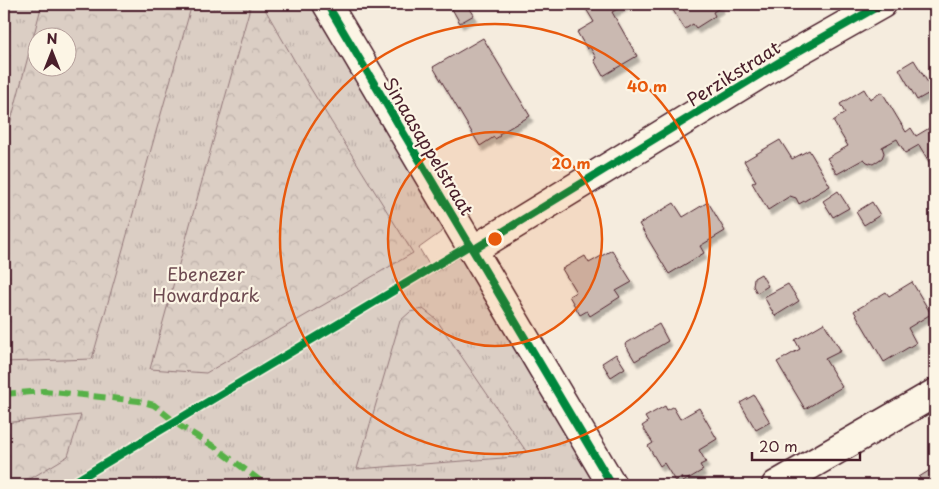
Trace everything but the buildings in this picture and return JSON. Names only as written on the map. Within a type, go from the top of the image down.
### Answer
[{"type":"street","name":"Sinaasappelstraat","points":[[327,4],[612,485]]},
{"type":"street","name":"Perzikstraat","points":[[473,250],[783,60],[882,4]]},
{"type":"street","points":[[776,485],[935,393]]},
{"type":"green space","name":"Ebenezer Howardpark","points":[[4,4],[311,4],[444,230],[419,248],[434,273],[460,257],[595,485],[4,485]]},
{"type":"green space","points":[[42,4],[192,4],[92,359],[4,362],[4,147],[28,57],[28,78],[78,78],[78,28],[36,28]]},
{"type":"green space","points":[[251,4],[262,4],[309,86],[413,253],[206,373],[150,369]]},
{"type":"green space","points":[[423,309],[436,319],[526,451],[516,457],[357,469],[400,321],[410,312]]},
{"type":"green space","points":[[81,415],[68,456],[20,485],[4,485],[4,423]]},
{"type":"marked path","points":[[4,394],[44,391],[139,401],[154,405],[180,426],[215,447],[266,485]]},
{"type":"marked path","points":[[596,485],[610,482]]},
{"type":"cycle path","points":[[327,4],[612,485]]},
{"type":"cycle path","points":[[473,250],[783,60],[882,4]]},
{"type":"cycle path","points":[[69,485],[470,245]]}]
